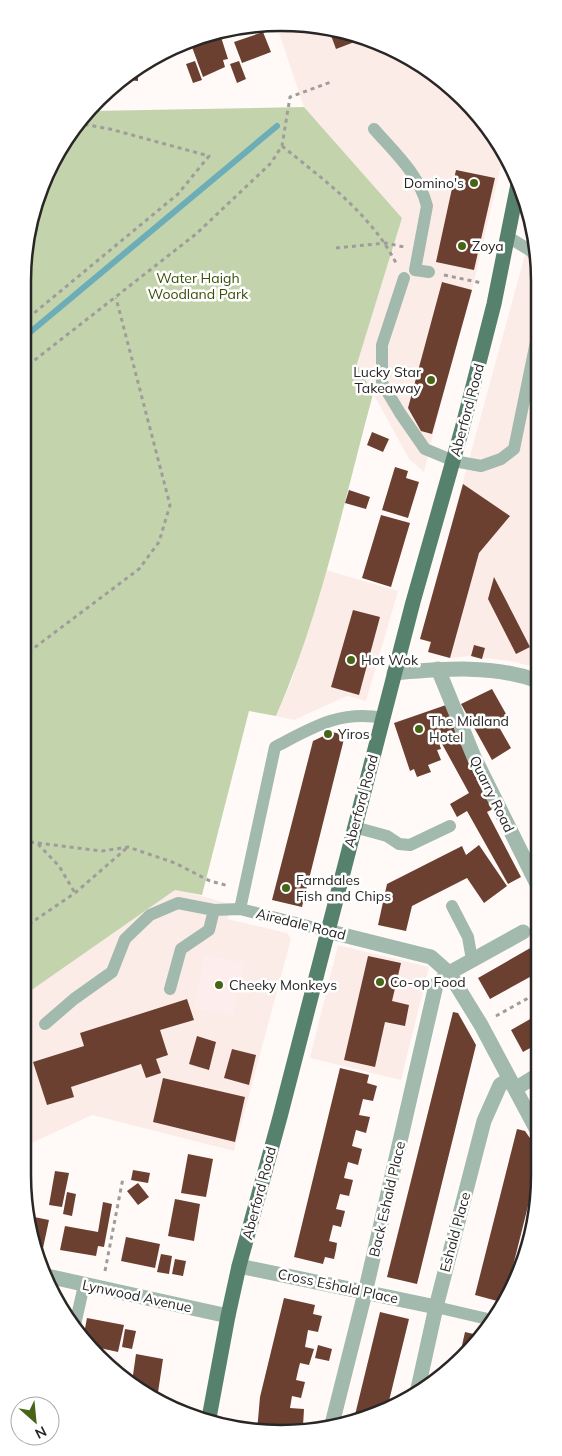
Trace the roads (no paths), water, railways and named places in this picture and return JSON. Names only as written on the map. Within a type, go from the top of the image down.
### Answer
[{"type":"main road","name":"Aberford Road","points":[[210,1414],[239,1266],[394,673],[454,460],[498,286],[516,197]]},
{"type":"street","points":[[394,673],[438,669],[481,670],[519,674],[531,678]]},
{"type":"street","name":"Quarry Road","points":[[438,669],[474,757],[531,872]]},
{"type":"street","name":"Airedale Road","points":[[327,931],[431,957],[449,973],[481,1025],[531,1119]]},
{"type":"street","points":[[449,973],[523,932]]},
{"type":"street","name":"Back Eshald Place","points":[[333,1419],[365,1293],[436,985],[449,973]]},
{"type":"street","points":[[512,1084],[531,1077]]},
{"type":"street","name":"Eshald Place","points":[[419,1384],[436,1307],[484,1121],[500,1085],[512,1084]]},
{"type":"street","name":"Cross Eshald Place","points":[[239,1266],[436,1307]]},
{"type":"street","name":"Lynwood Avenue","points":[[53,1278],[228,1316]]},
{"type":"lane","points":[[374,129],[417,178],[427,206],[415,270],[428,272]]},
{"type":"lane","points":[[508,237],[529,250]]},
{"type":"lane","points":[[404,278],[382,345],[382,384],[425,449],[454,460],[481,466],[501,458],[514,449],[531,370]]},
{"type":"lane","name":"Airedale Road","points":[[327,931],[240,909],[275,747],[325,721],[362,714],[383,718]]},
{"type":"lane","points":[[354,827],[387,836],[399,844],[410,845],[450,826]]},
{"type":"lane","points":[[45,1024],[74,999],[112,972],[125,939],[150,915],[178,903],[214,910],[240,909]]},
{"type":"lane","points":[[452,906],[468,937],[472,960]]},
{"type":"lane","points":[[170,989],[181,949],[209,930],[214,910]]},
{"type":"lane","points":[[76,1319],[84,1285]]},
{"type":"lane","points":[[436,1307],[486,1318]]},
{"type":"waterway","points":[[31,331],[277,126]]},
{"type":"place","name":"Domino's","points":[[474,183]]},
{"type":"place","name":"Zoya","points":[[462,246]]},
{"type":"place","name":"Lucky Star Takeaway","points":[[431,380]]},
{"type":"place","name":"Hot Wok","points":[[351,660]]},
{"type":"place","name":"The Midland Hotel","points":[[419,729]]},
{"type":"place","name":"Yiros","points":[[328,734]]},
{"type":"place","name":"Farndales Fish and Chips","points":[[286,888]]},
{"type":"place","name":"Co-op Food","points":[[380,982]]},
{"type":"place","name":"Cheeky Monkeys","points":[[219,985]]},
{"type":"park label","name":"Water Haigh Woodland Park","points":[[198,286]]}]
